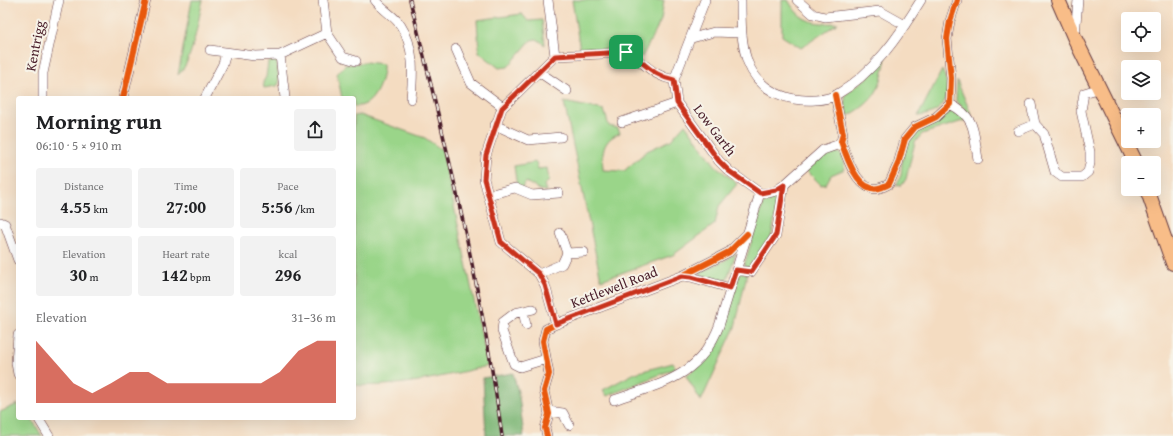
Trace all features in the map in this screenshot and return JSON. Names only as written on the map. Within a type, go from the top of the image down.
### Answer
[{"type":"highway","points":[[1058,0],[1075,39],[1133,156]]},
{"type":"highway","points":[[1149,196],[1173,264]]},
{"type":"street","name":"Kentrigg","points":[[43,96],[43,73],[59,0]]},
{"type":"street","points":[[123,96],[146,0]]},
{"type":"street","points":[[323,0],[327,33],[344,57],[356,61]]},
{"type":"street","points":[[375,0],[382,9],[401,26],[410,50],[413,71],[411,99]]},
{"type":"street","points":[[548,0],[555,56]]},
{"type":"street","name":"Low Garth","points":[[705,0],[692,38],[682,57],[674,80],[677,103],[719,161],[729,171],[760,193]]},
{"type":"street","points":[[741,0],[741,33],[744,52],[749,66],[759,80],[771,90],[786,97],[802,100],[819,99],[835,95],[862,76],[884,53],[921,0]]},
{"type":"street","points":[[797,0],[812,14],[825,17],[880,11],[905,25]]},
{"type":"street","points":[[841,141],[849,164],[862,184],[871,189],[880,188],[889,184],[892,180],[904,139],[915,127],[936,117],[950,104],[951,78],[947,40],[950,21],[957,0]]},
{"type":"street","points":[[1075,39],[1078,0]]},
{"type":"street","points":[[692,38],[714,32],[741,33]]},
{"type":"street","points":[[210,50],[255,56],[280,55],[327,33]]},
{"type":"street","points":[[456,49],[471,83],[503,107]]},
{"type":"street","points":[[547,436],[545,428],[549,414],[544,392],[549,374],[543,341],[546,329],[556,324],[545,285],[539,274],[501,242],[484,179],[486,155],[495,124],[503,107],[555,56],[626,52],[635,57],[657,75],[674,80]]},
{"type":"street","points":[[206,96],[223,64],[226,53]]},
{"type":"street","points":[[280,55],[285,96]]},
{"type":"street","points":[[539,72],[567,91]]},
{"type":"street","points":[[1031,104],[1035,124],[1044,134],[1054,172],[1062,177],[1082,177],[1088,172],[1090,163],[1090,152],[1081,111],[1084,93],[1094,90],[1099,86]]},
{"type":"street","points":[[614,400],[679,376],[698,362],[712,343],[760,193],[776,190],[784,185],[823,150],[837,145],[841,141],[843,134],[835,95]]},
{"type":"street","points":[[622,122],[677,103]]},
{"type":"street","points":[[950,104],[963,111],[970,118],[978,159]]},
{"type":"street","points":[[495,124],[528,140],[561,137]]},
{"type":"street","points":[[1018,131],[1035,124]]},
{"type":"street","points":[[736,270],[751,272],[773,240],[784,185]]},
{"type":"street","points":[[488,195],[514,188],[532,195],[559,194]]},
{"type":"street","points":[[0,222],[5,224],[16,254]]},
{"type":"street","points":[[539,274],[562,264],[567,253],[560,233]]},
{"type":"street","name":"Kettlewell Road","points":[[556,324],[682,276],[729,252],[747,234]]},
{"type":"street","points":[[567,253],[584,252]]},
{"type":"street","points":[[682,276],[691,277],[730,288]]},
{"type":"street","points":[[533,309],[515,313],[503,322],[502,331],[510,357],[514,364],[520,367],[546,359]]},
{"type":"street","points":[[523,311],[526,325]]},
{"type":"street","points":[[548,411],[563,413],[569,424]]},
{"type":"street","points":[[39,420],[49,436]]},
{"type":"green space","points":[[192,0],[203,0],[197,29],[188,60],[178,75]]},
{"type":"green space","points":[[572,0],[664,0],[661,20],[642,57],[632,48],[580,50]]},
{"type":"green space","points":[[782,0],[788,0],[793,8],[803,18],[822,23],[838,23],[801,48],[782,36]]},
{"type":"green space","points":[[522,14],[528,21],[542,20],[545,45],[537,39],[531,40],[508,67],[499,68],[479,52],[477,20]]},
{"type":"green space","points":[[886,57],[882,77],[876,92],[865,105],[848,116],[846,113],[845,95],[870,75]]},
{"type":"green space","points":[[268,62],[277,62],[279,84],[264,88],[263,82],[266,77]]},
{"type":"green space","points":[[366,62],[383,64],[379,87],[372,98],[363,105],[356,107],[356,96],[342,96],[337,74],[345,65]]},
{"type":"green space","points":[[942,70],[946,78],[947,87],[945,101],[941,107],[935,111],[918,116]]},
{"type":"green space","points":[[957,81],[972,116],[956,101]]},
{"type":"green space","points":[[564,102],[604,110],[609,126],[618,128],[620,133],[610,139],[604,148],[603,170],[624,171],[647,151],[671,140],[685,124],[715,165],[737,184],[719,206],[715,224],[673,255],[601,280]]},
{"type":"green space","points":[[952,111],[958,111],[966,120],[922,134],[915,142],[906,179],[902,185],[896,186],[901,175],[902,162],[908,139],[917,129],[936,121]]},
{"type":"green space","points":[[360,115],[425,138],[442,150],[488,366],[405,383],[388,385],[356,385],[356,116]]},
{"type":"green space","points":[[833,150],[842,155],[845,169],[831,175],[826,184],[821,185],[806,170],[823,154]]},
{"type":"green space","points":[[536,162],[538,169],[547,168],[549,181],[544,185],[546,191],[540,190],[526,182],[522,188],[517,187],[514,166]]},
{"type":"green space","points":[[779,197],[771,238],[753,267],[743,269],[763,204],[767,200]]},
{"type":"green space","points":[[736,253],[727,279],[720,281],[702,276],[700,273],[724,261]]},
{"type":"green space","points":[[740,272],[747,274],[735,327],[701,401],[686,376],[698,366],[715,343],[727,315]]},
{"type":"green space","points":[[673,363],[676,368],[607,396],[603,390],[635,373]]},
{"type":"green space","points":[[513,373],[519,396],[524,436],[486,436],[483,378]]},
{"type":"green space","points":[[16,405],[16,420],[32,420],[42,436],[0,436],[0,412]]},
{"type":"railway","points":[[410,0],[450,162],[474,271],[494,381],[502,436]]},
{"type":"cycle path","points":[[123,96],[146,0]]},
{"type":"cycle path","points":[[835,95],[843,134],[841,141],[848,161],[856,175],[860,181],[873,189],[889,184],[898,164],[905,139],[915,127],[936,117],[950,104],[951,78],[947,39],[950,21],[957,0]]},
{"type":"cycle path","points":[[556,324],[545,285],[539,274],[501,242],[484,179],[486,155],[502,108],[555,56],[626,53],[639,60],[659,75],[674,80]]},
{"type":"cycle path","points":[[547,436],[545,428],[549,414],[544,391],[549,374],[543,341],[546,329],[682,276],[729,252],[747,234]]},
{"type":"route","points":[[626,52],[635,57],[648,69],[662,78],[674,80],[677,103],[719,161],[729,171],[760,193],[769,193],[784,185],[776,235],[751,272],[736,270],[730,288],[706,280],[682,276],[556,324],[545,285],[539,274],[501,242],[484,179],[486,155],[493,130],[502,108],[555,56],[626,52]]}]
